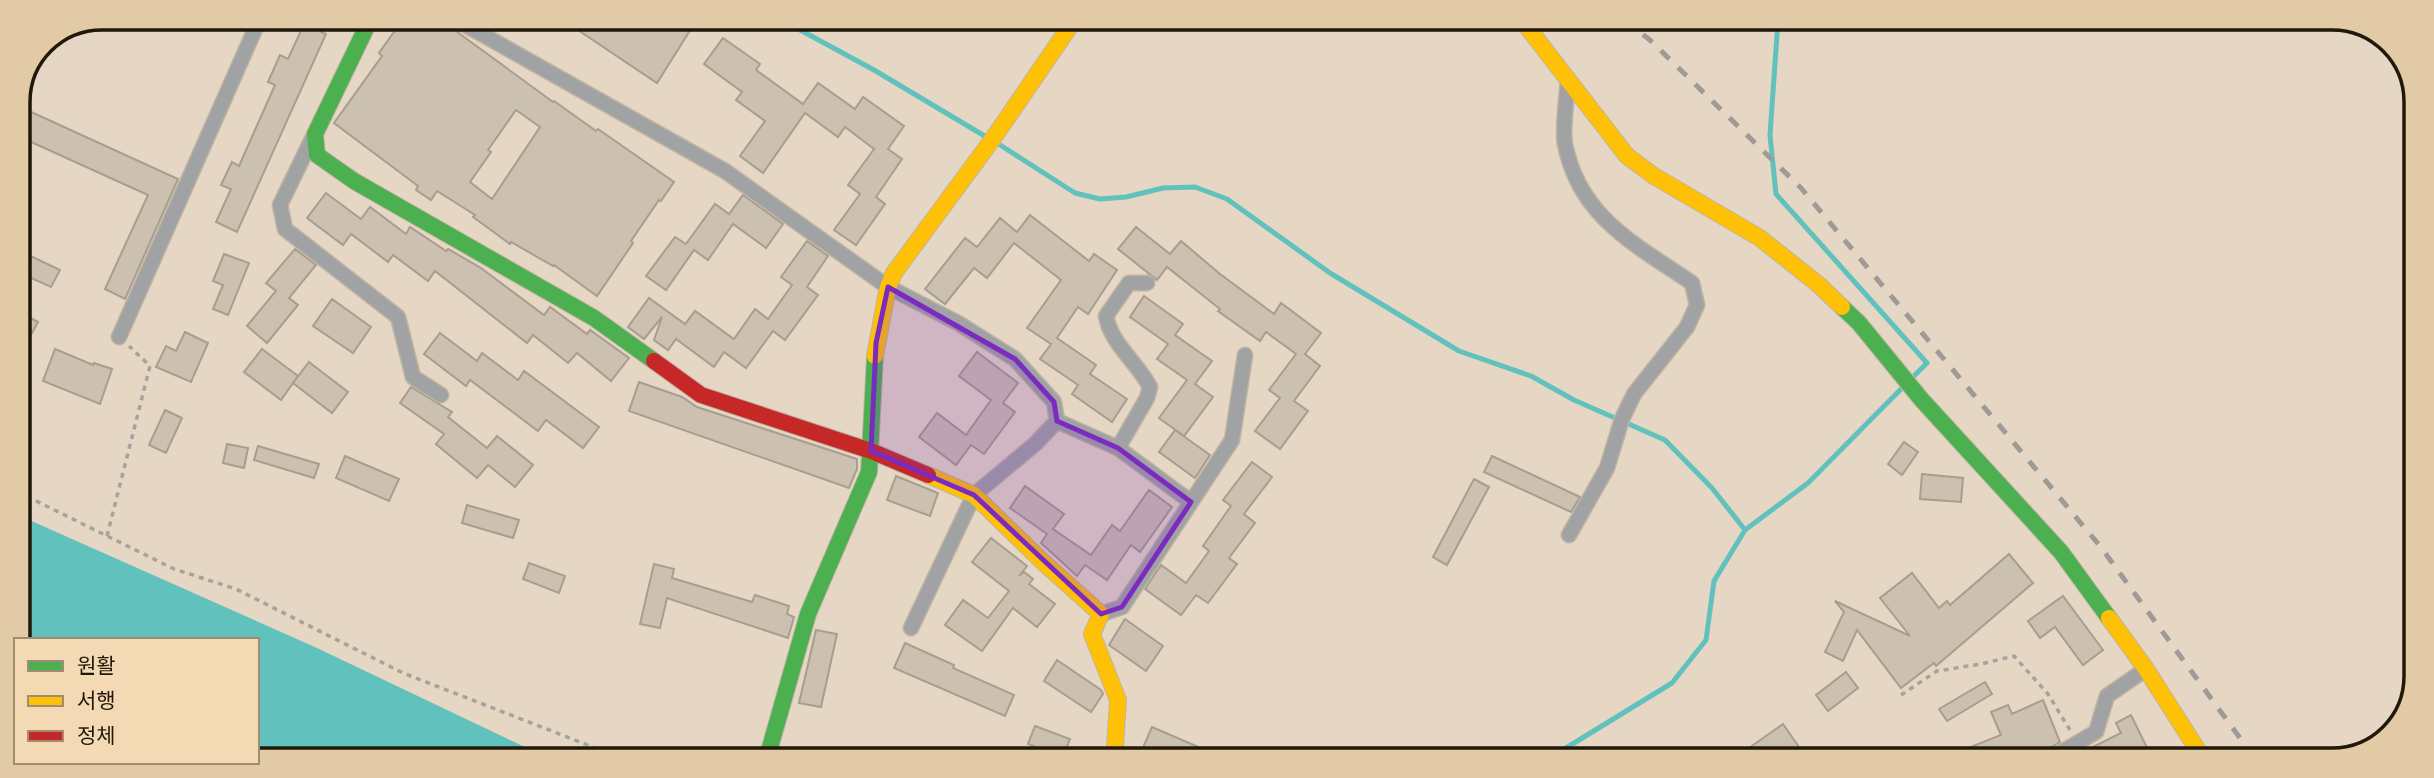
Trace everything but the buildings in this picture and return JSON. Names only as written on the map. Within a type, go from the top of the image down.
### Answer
[{"type":"street","points":[[119,337],[255,30]]},
{"type":"street","points":[[365,30],[280,205],[285,229],[398,317],[413,377],[441,395]]},
{"type":"street","points":[[475,30],[653,128],[724,171],[888,286],[958,323],[1015,359],[1054,402],[1057,421]]},
{"type":"street","points":[[770,748],[808,614],[869,472],[876,343],[888,286],[894,273],[992,140],[1067,30]]},
{"type":"street","points":[[1530,30],[1628,156],[1654,176],[1760,238],[1819,285],[1859,323],[1922,399],[2062,552],[2146,669],[2196,748]]},
{"type":"street","points":[[1568,78],[1564,141],[1574,173],[1594,207],[1623,238],[1692,284],[1697,305],[1687,327],[1634,394],[1622,419],[1607,468],[1569,535]]},
{"type":"street","points":[[315,134],[317,155],[354,181],[594,318],[701,395],[870,451],[974,495],[1101,614]]},
{"type":"street","points":[[1118,449],[1147,398],[1150,387],[1144,375],[1108,330],[1105,316],[1129,283],[1147,283]]},
{"type":"street","points":[[1115,748],[1118,700],[1092,634],[1101,614],[1122,607],[1232,440],[1245,355]]},
{"type":"street","points":[[1057,421],[1118,449],[1191,502]]},
{"type":"street","points":[[911,628],[974,495],[1035,444],[1057,421]]},
{"type":"street","points":[[2069,748],[2096,732],[2107,696],[2146,669]]},
{"type":"path","points":[[107,536],[150,366],[119,337]]},
{"type":"path","points":[[30,498],[174,569],[236,589],[403,673],[595,748]]},
{"type":"path","points":[[1901,695],[1937,671],[2014,656],[2048,694],[2078,743]]},
{"type":"highlighted area","points":[[888,287],[1015,359],[1054,402],[1057,421],[1118,448],[1191,502],[1122,607],[1101,614],[974,495],[871,451],[876,343]]},
{"type":"water","points":[[30,520],[317,648],[527,748],[259,748],[259,638],[30,638]]},
{"type":"waterway","points":[[800,30],[874,70],[988,138]]},
{"type":"waterway","points":[[1777,30],[1770,135],[1776,194],[1927,363],[1911,379]]},
{"type":"waterway","points":[[997,143],[1075,193],[1100,199],[1126,197],[1163,188],[1195,187],[1227,199],[1330,273],[1459,351],[1531,376],[1574,400],[1665,440],[1712,488],[1745,530]]},
{"type":"waterway","points":[[1566,748],[1672,683],[1706,640],[1714,581],[1745,530],[1808,483],[1904,386]]},
{"type":"railway","points":[[1637,30],[1801,188],[2100,546],[2247,748]]},
{"type":"traffic: fast","points":[[365,30],[315,134],[317,155],[354,181],[594,318],[654,361]]},
{"type":"traffic: fast","points":[[1842,307],[1859,323],[1921,399],[2061,552],[2109,618]]},
{"type":"traffic: fast","points":[[770,748],[808,614],[869,472],[875,356]]},
{"type":"traffic: slow","points":[[875,356],[888,287],[894,273],[992,140],[1067,30]]},
{"type":"traffic: slow","points":[[1530,30],[1627,156],[1654,176],[1760,238],[1842,307]]},
{"type":"traffic: slow","points":[[928,475],[974,495],[1101,614],[1092,634],[1118,700],[1115,748]]},
{"type":"traffic: slow","points":[[2109,618],[2146,669],[2196,748]]},
{"type":"traffic: jam","points":[[654,361],[701,395],[871,451],[928,475]]}]
